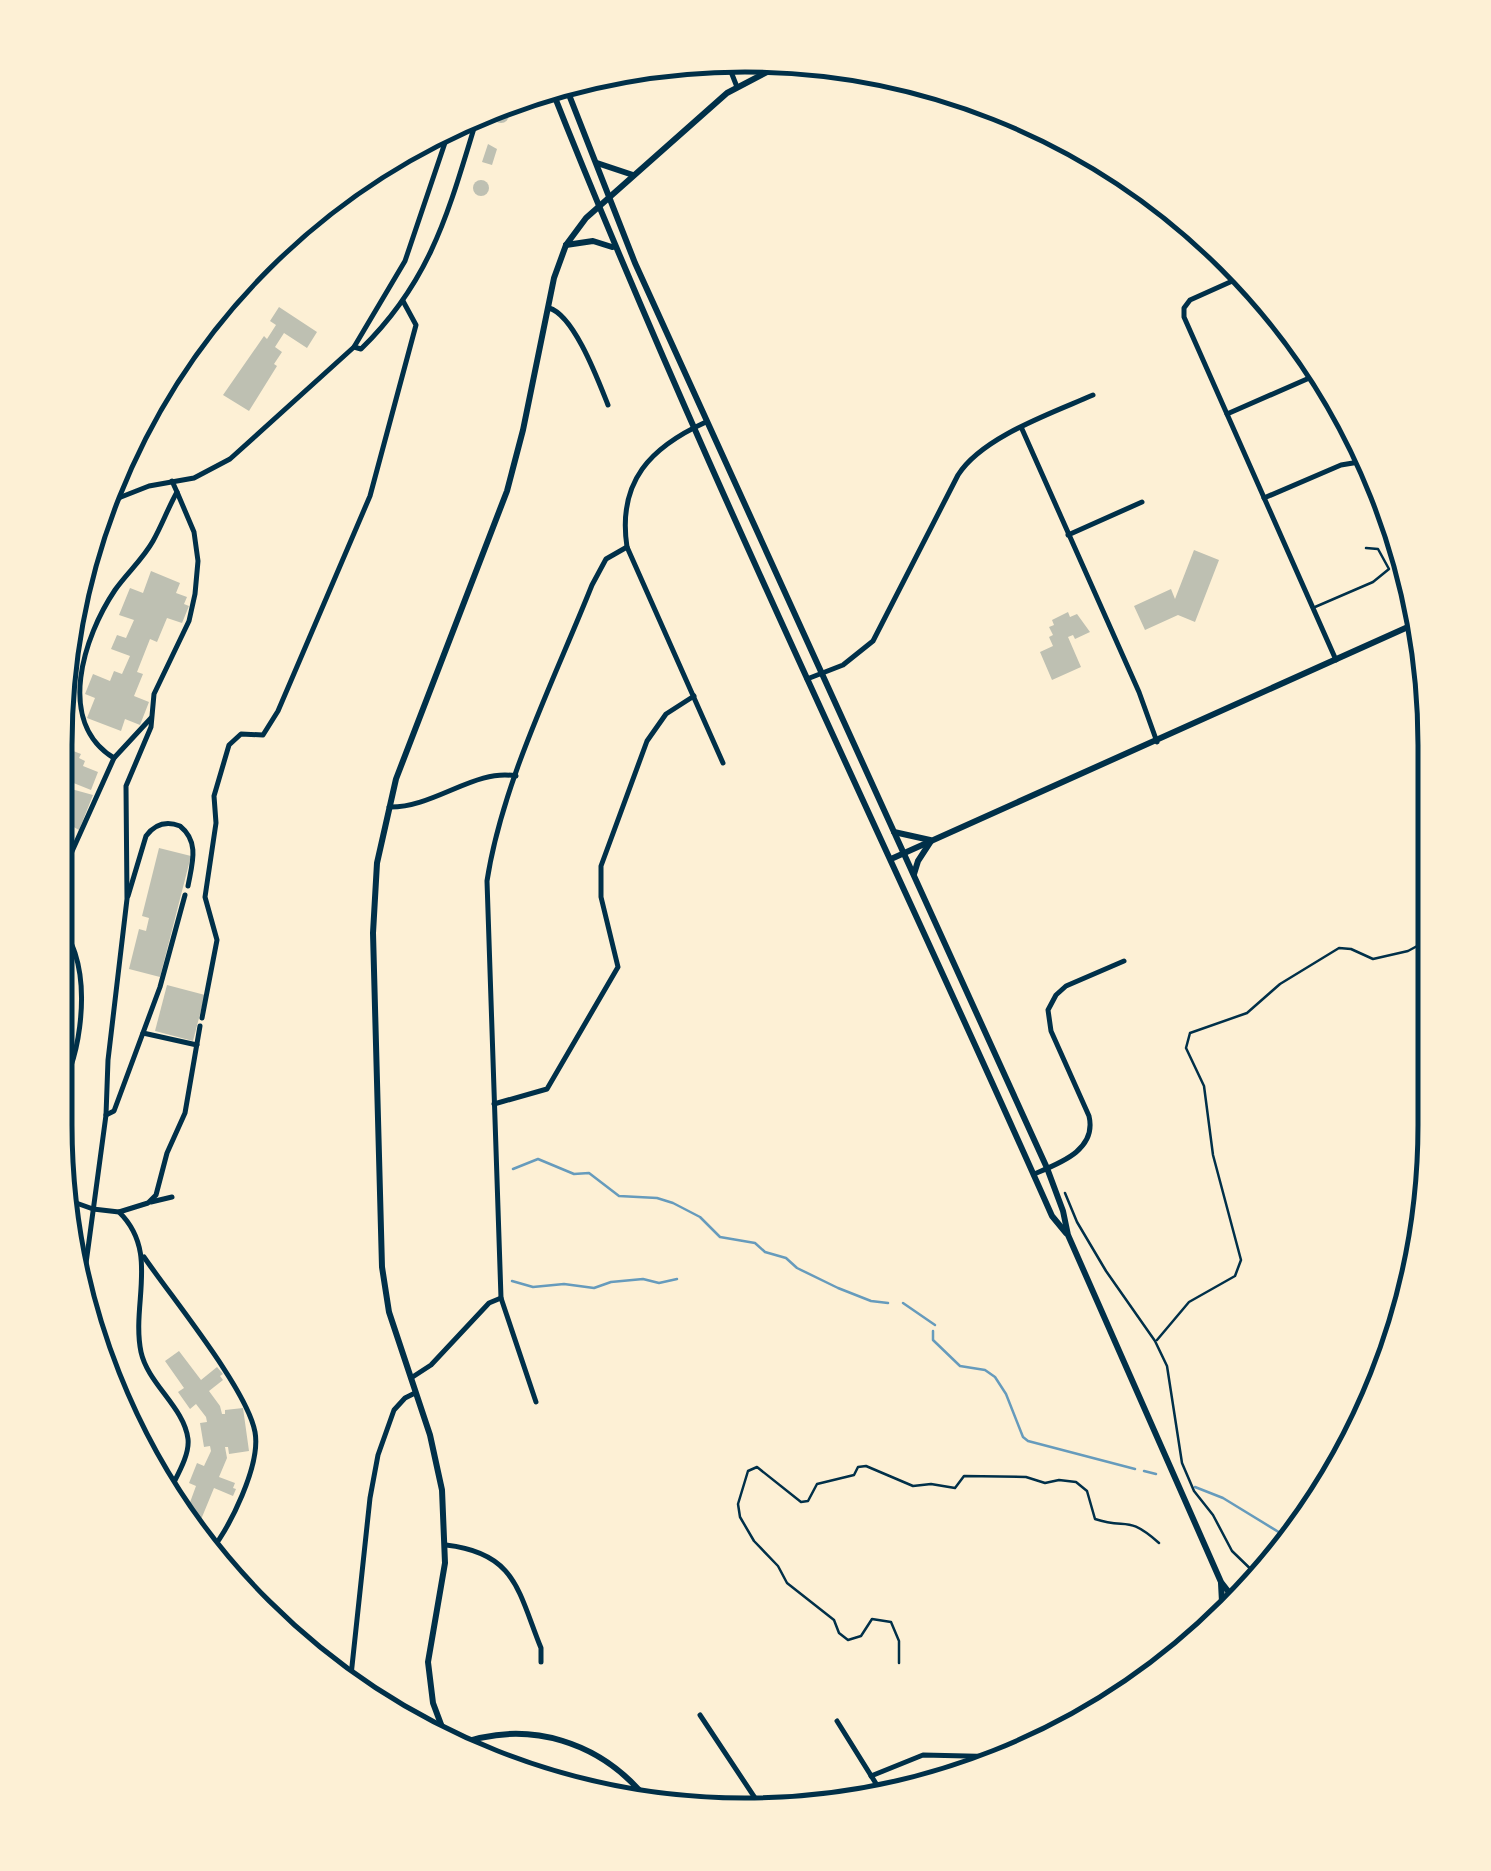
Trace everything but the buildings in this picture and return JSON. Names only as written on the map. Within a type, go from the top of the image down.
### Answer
[{"type":"main road","points":[[443,1726],[433,1703],[428,1662],[446,1545],[439,1471],[389,1312],[380,1244],[372,933],[378,863],[404,755],[510,478],[556,269],[566,245],[580,224],[633,175],[737,87],[765,73]]},
{"type":"main road","points":[[569,95],[608,198],[706,422],[1047,1168],[1068,1236],[1221,1582],[1229,1592]]},
{"type":"main road","points":[[555,100],[613,247],[693,428],[1052,1216],[1068,1236]]},
{"type":"main road","points":[[596,162],[633,175]]},
{"type":"main road","points":[[566,245],[593,241],[613,247]]},
{"type":"main road","points":[[890,859],[1408,627]]},
{"type":"main road","points":[[894,832],[932,840]]},
{"type":"main road","points":[[914,875],[932,840]]},
{"type":"main road","points":[[1221,1582],[1222,1600]]},
{"type":"main road","points":[[472,1740],[507,1733],[564,1740],[612,1764],[636,1790]]},
{"type":"street","points":[[732,73],[737,87]]},
{"type":"street","points":[[354,347],[361,349],[403,302],[426,267],[445,222],[473,131]]},
{"type":"street","points":[[120,497],[149,486],[194,478],[230,459],[354,347],[405,261],[444,144]]},
{"type":"street","points":[[1232,281],[1193,299],[1184,308],[1185,320],[1336,660]]},
{"type":"street","points":[[148,1202],[156,1194],[185,1113],[217,940],[204,897],[216,823],[214,796],[222,764],[228,745],[241,734],[263,735],[278,711],[370,496],[416,325],[403,302]]},
{"type":"street","points":[[547,307],[558,310],[571,328],[608,405]]},
{"type":"street","points":[[1227,414],[1309,378]]},
{"type":"street","points":[[806,678],[853,658],[876,636],[962,468],[988,445],[1093,395]]},
{"type":"street","points":[[706,422],[666,443],[638,474],[627,509],[628,547],[723,763]]},
{"type":"street","points":[[1022,429],[1158,742]]},
{"type":"street","points":[[1264,498],[1356,462]]},
{"type":"street","points":[[86,1262],[106,1116],[108,1060],[127,899],[126,786],[151,727],[154,694],[188,621],[195,594],[198,561],[194,532],[172,482]]},
{"type":"street","points":[[114,758],[87,733],[80,678],[87,645],[114,592],[153,542],[177,492]]},
{"type":"street","points":[[1068,535],[1142,502]]},
{"type":"street","points":[[536,1402],[501,1298],[487,880],[516,776],[597,574],[611,554],[628,547]]},
{"type":"street","points":[[494,1104],[547,1089],[618,968],[602,896],[600,866],[647,742],[666,714],[694,696]]},
{"type":"street","points":[[72,851],[114,758],[150,718]]},
{"type":"street","points":[[389,807],[418,806],[487,778],[516,776]]},
{"type":"street","points":[[127,899],[136,880],[146,836],[165,824],[180,826],[192,839],[194,858],[188,886]]},
{"type":"street","points":[[106,1116],[114,1111],[163,977],[186,895]]},
{"type":"street","points":[[72,946],[80,993],[72,1066]]},
{"type":"street","points":[[1034,1174],[1082,1147],[1091,1128],[1048,1025],[1049,1007],[1066,986],[1124,961]]},
{"type":"street","points":[[143,1032],[196,1045]]},
{"type":"street","points":[[77,1203],[118,1212],[172,1197]]},
{"type":"street","points":[[118,1212],[130,1223],[143,1255],[247,1405],[256,1435],[249,1474],[226,1532],[218,1542]]},
{"type":"street","points":[[143,1255],[139,1340],[142,1356],[152,1379],[186,1428],[188,1446],[174,1480]]},
{"type":"street","points":[[410,1378],[431,1365],[490,1303],[501,1298]]},
{"type":"street","points":[[352,1670],[378,1455],[394,1410],[416,1393]]},
{"type":"street","points":[[446,1545],[480,1550],[503,1567],[542,1648],[541,1662]]},
{"type":"street","points":[[700,1715],[754,1798]]},
{"type":"street","points":[[837,1721],[877,1786]]},
{"type":"street","points":[[871,1776],[923,1755],[979,1756]]},
{"type":"lane","points":[[1312,608],[1373,582],[1388,569],[1378,549],[1366,548]]},
{"type":"path","points":[[1156,1341],[1189,1302],[1235,1276],[1241,1260],[1213,1155],[1204,1086],[1186,1048],[1190,1033],[1246,1013],[1280,984],[1338,948],[1373,959],[1418,946]]},
{"type":"path","points":[[1062,1184],[1077,1222],[1106,1272],[1156,1341],[1167,1366],[1182,1463],[1194,1492],[1213,1515],[1232,1551],[1251,1569]]},
{"type":"path","points":[[898,1663],[899,1641],[890,1622],[872,1619],[861,1636],[848,1640],[840,1634],[834,1620],[787,1583],[778,1566],[754,1541],[738,1504],[748,1471],[758,1467],[801,1502],[808,1501],[817,1484],[854,1475],[858,1467],[866,1466],[913,1486],[955,1488],[964,1476],[1076,1482],[1087,1490],[1094,1519],[1110,1524],[1124,1520],[1159,1543]]},
{"type":"waterway","points":[[513,1169],[538,1159],[574,1174],[589,1173],[619,1196],[673,1203],[700,1217],[720,1237],[755,1243],[765,1252],[786,1258],[797,1268],[838,1288],[888,1303]]},
{"type":"waterway","points":[[512,1281],[533,1287],[564,1284],[594,1288],[611,1282],[643,1279],[659,1283],[677,1279]]},
{"type":"waterway","points":[[903,1303],[935,1325]]},
{"type":"waterway","points":[[933,1331],[933,1340],[960,1366],[985,1370],[995,1377],[1028,1441],[1135,1469]]},
{"type":"waterway","points":[[1144,1471],[1156,1474]]},
{"type":"waterway","points":[[1195,1487],[1223,1498],[1280,1533]]}]
